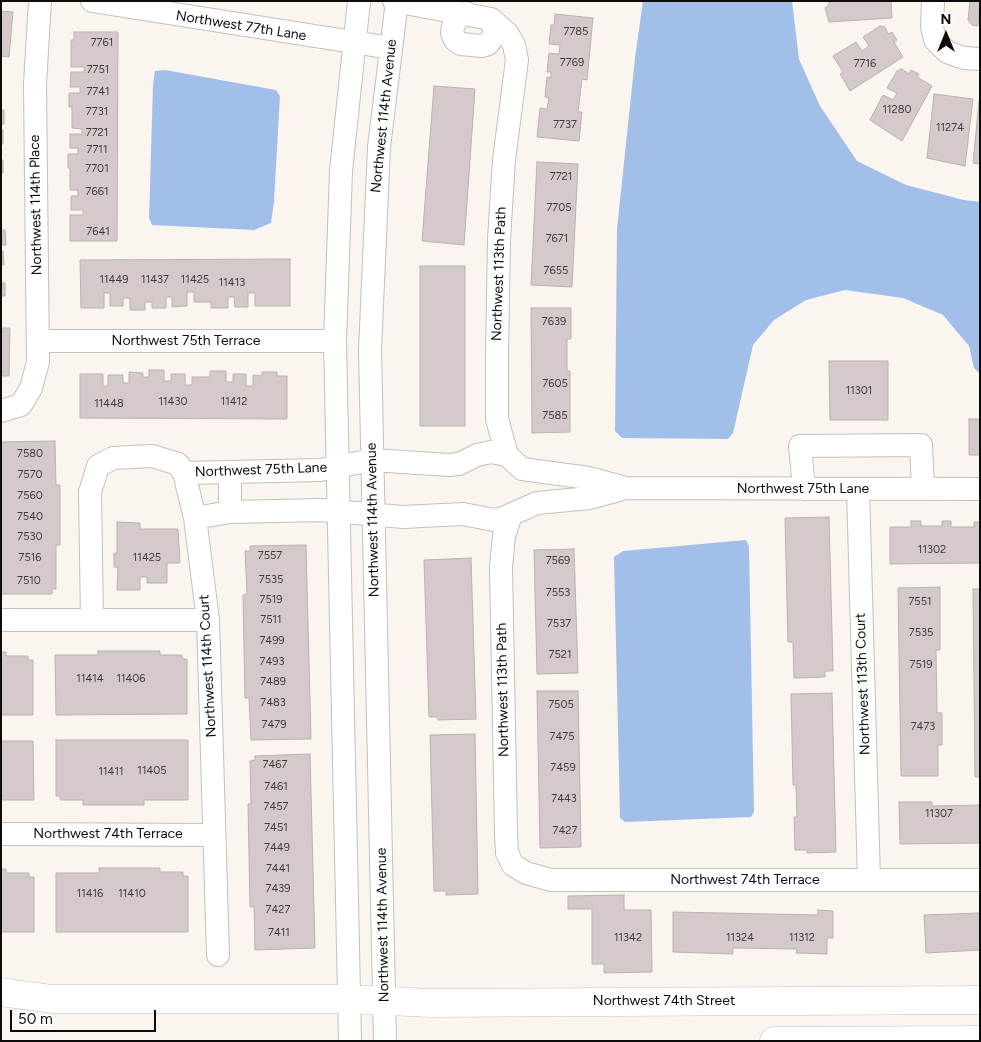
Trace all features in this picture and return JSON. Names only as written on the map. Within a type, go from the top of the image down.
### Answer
[{"type":"main road","points":[[1,992],[52,999]]},
{"type":"main road","name":"Northwest 74th Street","points":[[52,999],[349,999],[440,1003],[980,1000]]},
{"type":"main road","points":[[1,1007],[52,999]]},
{"type":"main road","points":[[774,1041],[980,1040]]},
{"type":"street","name":"Northwest 114th Place","points":[[11,408],[31,388],[38,362],[35,84],[40,1]]},
{"type":"street","name":"Northwest 77th Lane","points":[[92,1],[353,44],[391,48]]},
{"type":"street","points":[[350,1041],[336,467],[335,341],[341,171],[359,1]]},
{"type":"street","points":[[396,1],[466,13],[491,19],[495,34],[488,44],[482,46],[461,44],[455,40],[452,33],[453,26],[457,19],[466,13]]},
{"type":"street","name":"Northwest 114th Avenue","points":[[385,1041],[370,350],[373,241],[379,147],[396,1]]},
{"type":"street","points":[[933,1],[932,27],[935,40],[947,52],[964,58],[980,59]]},
{"type":"street","name":"Northwest 113th Path","points":[[491,19],[507,33],[514,46],[516,60],[511,93],[500,239],[497,419],[525,486],[522,505],[514,512],[504,536],[501,567],[506,847],[513,865]]},
{"type":"street","name":"Northwest 75th Terrace","points":[[38,342],[335,341]]},
{"type":"street","points":[[804,489],[800,446],[912,445],[921,445],[923,489]]},
{"type":"street","name":"Northwest 75th Lane","points":[[184,474],[336,467],[372,460],[449,465],[459,464],[485,452],[500,452],[514,462],[626,488],[980,489]]},
{"type":"street","points":[[92,620],[90,492],[98,466],[113,458],[152,456],[178,464],[184,474]]},
{"type":"street","points":[[230,472],[230,512]]},
{"type":"street","name":"Northwest 114th Court","points":[[184,474],[195,518],[208,620],[218,956]]},
{"type":"street","name":"Northwest 75th Lane","points":[[195,518],[230,512],[337,511],[403,517],[463,514],[494,520],[536,503],[590,498],[626,488]]},
{"type":"street","name":"Northwest 113th Court","points":[[858,489],[868,880]]},
{"type":"street","points":[[1,620],[208,620]]},
{"type":"street","name":"Northwest 74th Terrace","points":[[1,834],[214,835]]},
{"type":"street","name":"Northwest 74th Terrace","points":[[513,865],[526,873],[551,880],[980,880]]},
{"type":"water","points":[[643,1],[792,1],[799,59],[820,106],[857,161],[906,185],[964,200],[980,202],[980,374],[974,368],[969,346],[943,315],[903,298],[845,290],[806,300],[774,320],[753,345],[733,433],[728,439],[622,438],[615,431],[617,229]]},
{"type":"water","points":[[165,70],[276,90],[280,96],[274,202],[271,223],[254,230],[152,225],[149,218],[153,85],[155,71]]},
{"type":"water","points":[[746,540],[749,546],[754,812],[751,817],[625,822],[620,818],[614,557],[623,551]]},
{"type":"building","points":[[829,1],[891,1],[892,18],[829,22],[825,8],[829,5]]},
{"type":"building","points":[[970,1],[980,1],[978,26],[972,25],[968,20]]},
{"type":"building","points":[[1,11],[13,12],[9,57],[1,56]]},
{"type":"building","points":[[555,14],[593,18],[587,80],[582,79],[578,112],[582,112],[579,141],[537,137],[540,108],[547,109],[549,98],[545,97],[547,77],[551,78],[551,72],[547,72],[549,53],[559,54],[560,45],[549,44],[551,25],[554,25]]},
{"type":"building","points":[[880,26],[885,27],[888,34],[892,32],[897,40],[894,42],[903,57],[850,91],[840,74],[843,72],[833,56],[856,42],[862,51],[869,46],[863,37]]},
{"type":"building","points":[[74,32],[118,32],[117,241],[70,241],[70,215],[83,215],[83,210],[71,210],[71,196],[78,196],[78,190],[70,190],[70,168],[68,168],[68,154],[78,154],[78,148],[70,148],[70,134],[82,134],[82,129],[72,128],[72,107],[69,107],[69,93],[80,93],[80,87],[70,87],[71,72],[84,72],[84,67],[71,67],[71,40],[74,40]]},
{"type":"building","points":[[902,69],[909,74],[911,70],[919,74],[917,77],[932,86],[902,141],[870,120],[883,95],[893,100],[897,93],[887,88],[897,71]]},
{"type":"building","points":[[434,86],[475,89],[464,245],[422,241]]},
{"type":"building","points":[[934,94],[973,99],[965,166],[927,158]]},
{"type":"building","points":[[980,101],[980,164],[973,163]]},
{"type":"building","points":[[1,110],[4,110],[4,124],[1,124]]},
{"type":"building","points":[[1,130],[3,130],[3,144],[1,144]]},
{"type":"building","points":[[1,160],[3,160],[3,173],[1,173]]},
{"type":"building","points":[[537,162],[578,164],[572,287],[531,285]]},
{"type":"building","points":[[1,230],[5,230],[6,245],[1,245]]},
{"type":"building","points":[[1,251],[3,251],[4,265],[1,265]]},
{"type":"building","points":[[290,259],[290,306],[255,306],[255,293],[248,293],[248,307],[235,307],[234,297],[228,297],[228,308],[211,308],[211,302],[194,302],[194,292],[187,292],[187,306],[172,307],[172,297],[166,297],[166,308],[152,308],[152,302],[145,302],[145,310],[130,310],[130,298],[123,298],[123,306],[110,306],[110,293],[104,293],[104,308],[81,308],[80,260]]},
{"type":"building","points":[[420,266],[465,266],[465,426],[420,426]]},
{"type":"building","points":[[1,283],[5,283],[5,296],[1,296]]},
{"type":"building","points":[[531,308],[571,308],[571,339],[567,339],[567,371],[570,371],[570,432],[532,433]]},
{"type":"building","points":[[1,328],[10,328],[9,376],[1,376]]},
{"type":"building","points":[[829,361],[888,361],[888,420],[830,420]]},
{"type":"building","points":[[149,370],[164,370],[164,381],[171,381],[171,374],[185,374],[185,385],[192,385],[192,377],[210,377],[210,371],[226,371],[226,382],[233,382],[233,374],[246,374],[246,386],[253,386],[253,375],[262,376],[262,372],[277,372],[277,376],[287,376],[287,419],[80,418],[80,374],[103,374],[103,386],[108,386],[108,375],[123,375],[123,383],[129,383],[129,372],[143,373],[143,377],[149,377]]},
{"type":"building","points":[[969,419],[980,419],[980,455],[969,455]]},
{"type":"building","points":[[55,441],[56,485],[60,485],[60,545],[56,545],[56,589],[52,589],[52,594],[1,594],[1,442]]},
{"type":"building","points":[[829,517],[833,671],[825,671],[825,677],[794,678],[793,642],[788,642],[785,518]]},
{"type":"building","points":[[911,521],[921,521],[921,526],[942,526],[942,521],[951,521],[951,527],[974,527],[974,522],[980,522],[980,563],[890,564],[890,527],[911,527]]},
{"type":"building","points":[[117,522],[140,523],[140,529],[178,529],[180,563],[167,563],[167,583],[147,583],[147,577],[140,577],[140,590],[117,590],[118,567],[114,567],[114,553],[117,553]]},
{"type":"building","points":[[306,545],[311,739],[251,740],[249,698],[245,698],[243,595],[247,594],[245,551],[250,551],[250,546]]},
{"type":"building","points":[[574,549],[578,673],[537,674],[534,550]]},
{"type":"building","points":[[471,558],[476,719],[438,720],[438,717],[429,717],[424,560]]},
{"type":"building","points":[[940,587],[940,650],[936,650],[937,713],[942,713],[942,745],[938,745],[938,776],[901,776],[898,588]]},
{"type":"building","points":[[973,589],[980,589],[980,777],[975,777]]},
{"type":"building","points":[[98,651],[160,651],[160,655],[182,655],[182,659],[187,659],[187,714],[56,715],[55,655],[98,655]]},
{"type":"building","points":[[1,652],[6,652],[6,656],[28,656],[28,660],[33,660],[33,715],[1,715]]},
{"type":"building","points":[[537,691],[578,691],[581,847],[540,848]]},
{"type":"building","points":[[832,693],[836,852],[807,853],[807,850],[795,850],[794,817],[797,817],[796,785],[793,785],[791,694]]},
{"type":"building","points":[[475,734],[478,894],[446,895],[446,891],[434,891],[430,735]]},
{"type":"building","points":[[56,740],[188,740],[188,800],[144,800],[144,805],[83,805],[83,800],[60,800],[60,796],[56,796]]},
{"type":"building","points":[[1,741],[33,741],[34,800],[1,800]]},
{"type":"building","points":[[310,754],[315,948],[255,950],[254,907],[250,907],[248,804],[251,804],[250,761],[255,760],[255,756]]},
{"type":"building","points":[[899,802],[932,802],[932,806],[980,805],[980,843],[900,844]]},
{"type":"building","points":[[99,868],[160,868],[160,872],[183,872],[183,876],[188,876],[188,932],[56,932],[56,873],[99,873]]},
{"type":"building","points":[[1,869],[6,869],[6,873],[29,873],[29,877],[34,877],[34,932],[1,932]]},
{"type":"building","points":[[624,895],[624,910],[651,910],[652,972],[604,973],[604,964],[592,964],[592,909],[568,909],[568,896]]},
{"type":"building","points":[[818,910],[833,911],[833,938],[827,938],[827,954],[796,953],[797,949],[733,948],[733,954],[673,952],[673,912],[818,915]]},
{"type":"building","points":[[980,913],[980,950],[926,953],[924,915]]}]
